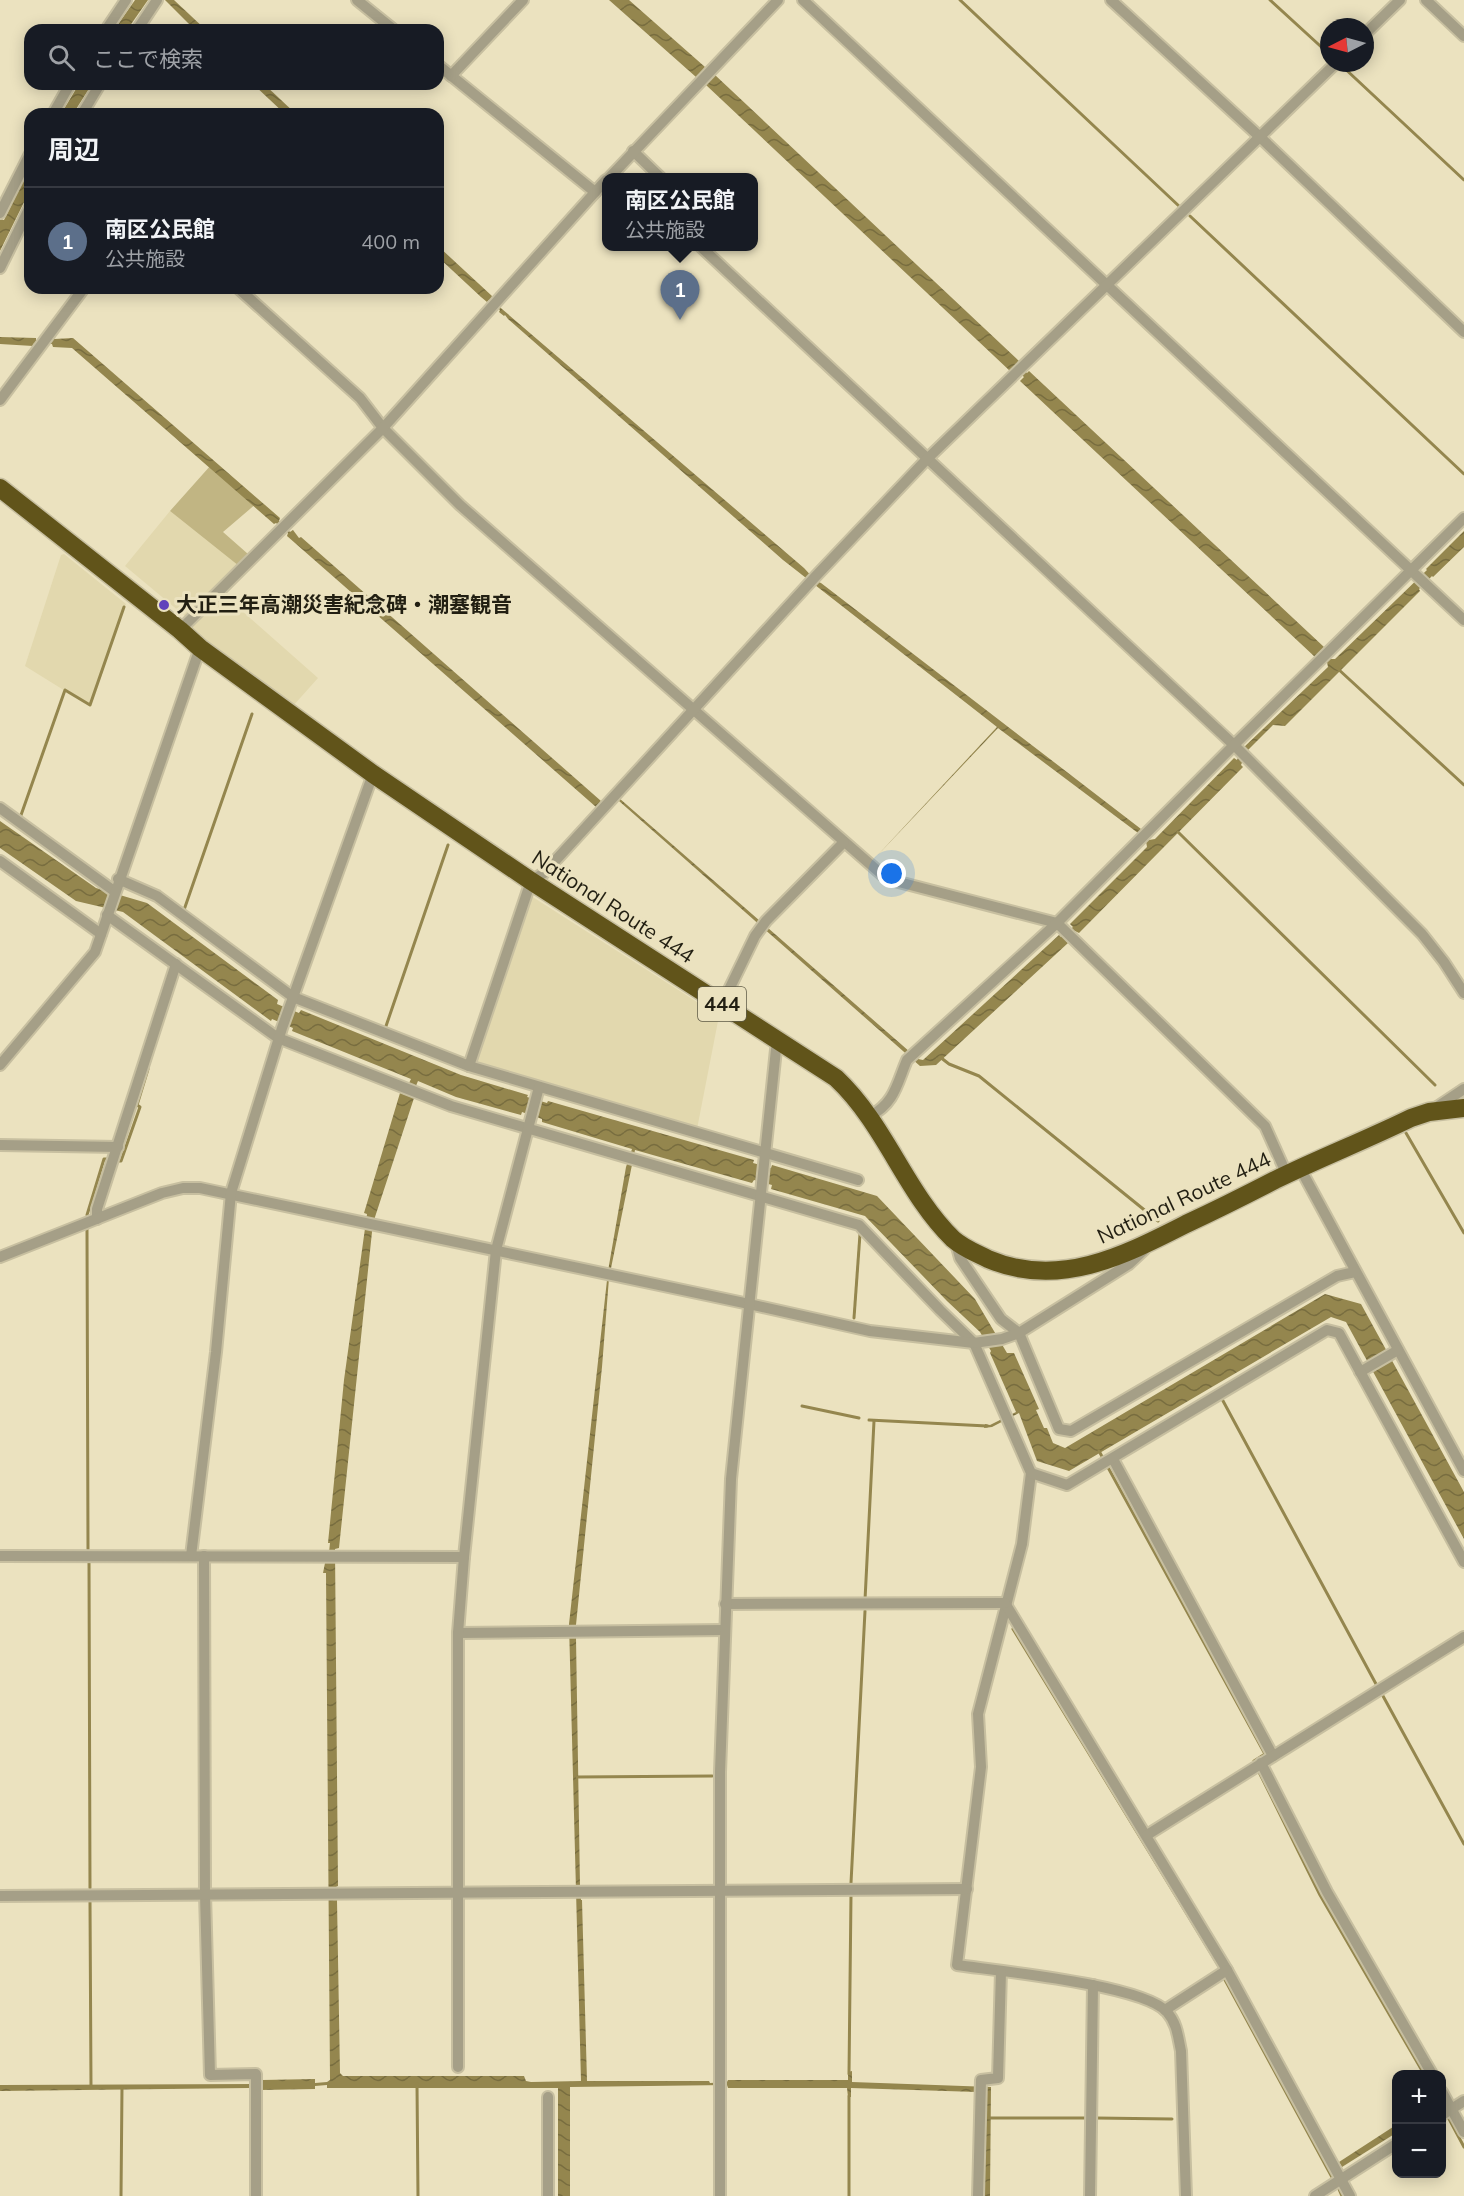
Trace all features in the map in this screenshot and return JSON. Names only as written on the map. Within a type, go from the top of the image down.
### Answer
[{"type":"highway","name":"National Route 444","points":[[0,488],[200,648],[373,774],[531,881],[836,1078],[853,1094],[870,1116],[922,1202],[955,1240],[971,1251],[1005,1266],[1035,1271],[1068,1270],[1097,1264],[1152,1241],[1293,1171],[1411,1118],[1429,1112],[1464,1108]]},
{"type":"street","points":[[110,24],[126,0]]},
{"type":"street","points":[[141,24],[157,0]]},
{"type":"street","points":[[357,0],[387,24]]},
{"type":"street","points":[[451,76],[523,0]]},
{"type":"street","points":[[614,173],[778,0]]},
{"type":"street","points":[[803,0],[1464,620]]},
{"type":"street","points":[[1111,0],[1260,137],[1464,333]]},
{"type":"street","points":[[1374,25],[1400,0]]},
{"type":"street","points":[[1426,0],[1464,36]]},
{"type":"street","points":[[444,71],[595,192]]},
{"type":"street","points":[[469,1066],[531,881],[544,873],[926,460],[1327,72]]},
{"type":"street","points":[[56,108],[66,90]]},
{"type":"street","points":[[86,108],[96,90]]},
{"type":"street","points":[[633,152],[657,173]]},
{"type":"street","points":[[0,213],[24,166]]},
{"type":"street","points":[[180,630],[384,428],[602,185]]},
{"type":"street","points":[[0,268],[24,219]]},
{"type":"street","points":[[705,251],[926,460],[1240,751],[1422,934],[1464,993]]},
{"type":"street","points":[[0,400],[79,294]]},
{"type":"street","points":[[245,294],[360,399],[384,428],[460,506],[887,879],[1057,924],[1069,935],[1265,1126],[1355,1272],[1464,1471]]},
{"type":"street","points":[[870,1116],[878,1112],[897,1089],[911,1056],[1057,924],[1143,836],[1240,751],[1324,656],[1414,574],[1464,518]]},
{"type":"street","points":[[0,1065],[94,952],[200,648]]},
{"type":"street","points":[[191,1556],[216,1352],[231,1193],[280,1033],[373,774]]},
{"type":"street","points":[[0,808],[114,891]]},
{"type":"street","points":[[722,1004],[763,925],[844,842]]},
{"type":"street","points":[[0,861],[101,934]]},
{"type":"street","points":[[118,879],[158,896],[291,1002],[538,1092],[858,1180]]},
{"type":"street","points":[[107,913],[176,964],[280,1033],[451,1106],[529,1124],[761,1193],[859,1225],[940,1310],[975,1343],[1007,1418],[1018,1431],[1031,1473],[1022,1544],[978,1714],[981,1767],[957,1965],[1093,1985],[1140,1998],[1166,2010],[1177,2030],[1181,2050],[1186,2196]]},
{"type":"street","points":[[97,1219],[97,1209],[176,964]]},
{"type":"street","points":[[720,2196],[720,1772],[731,1479],[777,1040]]},
{"type":"street","points":[[1429,1112],[1464,1089]]},
{"type":"street","points":[[458,2067],[458,1634],[464,1557],[496,1250],[538,1092]]},
{"type":"street","points":[[0,1145],[118,1147]]},
{"type":"street","points":[[0,1257],[162,1193],[183,1188],[200,1188],[870,1331],[975,1343],[1014,1335],[1129,1264],[1152,1241]]},
{"type":"street","points":[[955,1240],[960,1258],[1014,1335],[1048,1417],[1059,1429],[1071,1431],[1337,1276],[1355,1272]]},
{"type":"street","points":[[1031,1473],[1067,1485],[1327,1330],[1339,1334],[1464,1562]]},
{"type":"street","points":[[1360,1372],[1398,1350]]},
{"type":"street","points":[[1108,1461],[1273,1756]]},
{"type":"street","points":[[0,1556],[464,1557]]},
{"type":"street","points":[[204,1556],[205,1894],[210,2075],[256,2074],[256,2196]]},
{"type":"street","points":[[725,1604],[1005,1603]]},
{"type":"street","points":[[1005,1603],[1227,1970],[1350,2196]]},
{"type":"street","points":[[458,1634],[724,1630]]},
{"type":"street","points":[[1147,1835],[1464,1637]]},
{"type":"street","points":[[1261,1763],[1327,1892],[1430,2070]]},
{"type":"street","points":[[0,1896],[967,1889]]},
{"type":"street","points":[[1166,2010],[1227,1970]]},
{"type":"street","points":[[978,2196],[981,2080],[998,2079],[1001,1971]]},
{"type":"street","points":[[1090,2196],[1093,1985]]},
{"type":"street","points":[[548,2097],[548,2196]]},
{"type":"street","points":[[1446,2103],[1464,2101]]},
{"type":"street","points":[[1446,2105],[1464,2132]]},
{"type":"street","points":[[1315,2196],[1392,2147]]},
{"type":"shaded area","points":[[211,465],[257,503],[223,532],[248,554],[239,566],[170,511]]},
{"type":"shaded area","points":[[170,511],[239,566],[217,589],[318,678],[293,706],[255,681],[194,631],[186,617],[125,566]]},
{"type":"shaded area","points":[[64,554],[126,604],[91,707],[25,666],[61,555]]},
{"type":"shaded area","points":[[528,894],[719,1016],[697,1129],[474,1063]]},
{"type":"water","points":[[135,0],[148,0],[131,24],[118,24]]},
{"type":"water","points":[[165,0],[174,0],[200,24],[189,24]]},
{"type":"water","points":[[609,0],[629,0],[705,67],[702,71],[711,79],[715,75],[1019,361],[1017,365],[1027,373],[1029,371],[1324,647],[1321,651],[1330,659],[1335,659],[1464,531],[1464,547],[1419,589],[1420,591],[1285,726],[1273,725],[1247,751],[1241,765],[1243,767],[1079,933],[1075,931],[1066,941],[1068,943],[936,1065],[920,1066],[619,801],[596,807],[287,536],[288,533],[276,523],[274,524],[72,348],[34,343],[33,346],[0,344],[0,337],[36,338],[36,340],[73,338],[280,518],[279,521],[290,532],[293,530],[299,538],[301,537],[600,802],[619,798],[918,1059],[923,1060],[1059,935],[1061,937],[1073,927],[1070,924],[1147,847],[1146,841],[998,728],[875,858],[997,727],[783,560],[499,312],[500,310],[489,300],[487,302],[481,297],[444,263],[444,252],[492,296],[491,299],[502,309],[804,568],[816,581],[1141,829],[1140,831],[1149,840],[1155,839],[1234,758],[1237,760],[1242,749],[1328,667],[1327,662],[1318,654],[1315,657],[1020,381],[1024,377],[1014,368],[1010,371],[706,85],[709,81],[700,73],[696,77]]},
{"type":"water","points":[[75,90],[88,90],[77,108],[65,108]]},
{"type":"water","points":[[259,90],[270,90],[290,108],[279,108]]},
{"type":"water","points":[[24,179],[24,202],[0,251],[0,219],[4,220]]},
{"type":"water","points":[[0,821],[96,888],[147,903],[278,1000],[277,1004],[299,1013],[301,1010],[461,1075],[528,1095],[527,1097],[754,1160],[753,1163],[771,1168],[772,1165],[877,1196],[975,1299],[1007,1353],[1014,1353],[1039,1409],[1036,1410],[1053,1443],[1065,1448],[1325,1294],[1361,1304],[1464,1492],[1464,1539],[1346,1322],[1331,1317],[1069,1471],[1037,1461],[1019,1413],[992,1427],[984,1428],[985,1424],[990,1425],[1016,1412],[991,1351],[980,1332],[865,1216],[771,1189],[772,1185],[754,1180],[752,1183],[635,1150],[609,1278],[576,1625],[574,1625],[587,2081],[709,2081],[710,2083],[727,2082],[728,2080],[848,2080],[848,2072],[852,2071],[852,2082],[991,2087],[990,2196],[983,2196],[985,2090],[977,2092],[851,2088],[851,2097],[848,2097],[847,2088],[728,2088],[727,2085],[570,2087],[570,2196],[558,2196],[558,2088],[327,2088],[327,2085],[315,2086],[315,2089],[261,2090],[261,2087],[249,2087],[0,2091],[0,2085],[261,2084],[262,2080],[315,2079],[315,2083],[330,2080],[326,1573],[323,1573],[325,1563],[328,1562],[344,1380],[367,1214],[364,1213],[400,1093],[414,1098],[372,1232],[339,1548],[335,1549],[338,1886],[336,1887],[336,1900],[340,2073],[343,2076],[524,2076],[526,2081],[531,2082],[581,2081],[569,1624],[608,1271],[626,1167],[632,1149],[542,1122],[542,1119],[522,1112],[521,1115],[456,1097],[418,1081],[415,1088],[408,1085],[411,1079],[292,1031],[293,1028],[272,1019],[271,1021],[123,912],[76,901],[0,848]]},
{"type":"water","points":[[1392,2128],[1392,2136],[1342,2167],[1339,2162]]},
{"type":"waterway","points":[[960,0],[1180,207]]},
{"type":"waterway","points":[[1270,0],[1320,46]]},
{"type":"waterway","points":[[1348,72],[1464,180]]},
{"type":"waterway","points":[[1190,216],[1464,474]]},
{"type":"waterway","points":[[20,818],[65,690],[90,705],[124,607]]},
{"type":"waterway","points":[[1337,668],[1464,785]]},
{"type":"waterway","points":[[184,910],[252,714]]},
{"type":"waterway","points":[[1178,832],[1435,1085]]},
{"type":"waterway","points":[[385,1029],[448,845]]},
{"type":"waterway","points":[[940,1057],[949,1064],[979,1076],[1158,1221]]},
{"type":"waterway","points":[[117,1161],[121,1161],[140,1107],[137,1105],[148,1069]]},
{"type":"waterway","points":[[1406,1133],[1464,1233]]},
{"type":"waterway","points":[[87,1215],[104,1159],[108,1159]]},
{"type":"waterway","points":[[87,1229],[88,1549]]},
{"type":"waterway","points":[[854,1318],[860,1234]]},
{"type":"waterway","points":[[1222,1399],[1376,1684]]},
{"type":"waterway","points":[[802,1406],[859,1418]]},
{"type":"waterway","points":[[869,1420],[987,1426]]},
{"type":"waterway","points":[[865,1600],[874,1421]]},
{"type":"waterway","points":[[1099,1451],[1265,1754],[1254,1761]]},
{"type":"waterway","points":[[89,1562],[90,1888]]},
{"type":"waterway","points":[[851,1883],[865,1611]]},
{"type":"waterway","points":[[1013,1629],[1220,1968]]},
{"type":"waterway","points":[[1383,1696],[1464,1844]]},
{"type":"waterway","points":[[1258,1770],[1320,1895],[1422,2070]]},
{"type":"waterway","points":[[577,1777],[712,1776]]},
{"type":"waterway","points":[[849,2074],[851,1895]]},
{"type":"waterway","points":[[90,1902],[91,2086]]},
{"type":"waterway","points":[[1224,1978],[1333,2179]]},
{"type":"waterway","points":[[417,2084],[418,2196]]},
{"type":"waterway","points":[[121,2196],[122,2087]]},
{"type":"waterway","points":[[849,2096],[849,2196]]},
{"type":"waterway","points":[[1448,2117],[1464,2147]]},
{"type":"waterway","points":[[989,2118],[1086,2118]]},
{"type":"waterway","points":[[1096,2118],[1172,2119]]},
{"type":"waterway","points":[[1338,2187],[1342,2196]]},
{"type":"place","name":"南区公民館","points":[[680,320]]},
{"type":"place","name":"大正三年高潮災害紀念碑・潮塞観音","points":[[164,605]]}]
